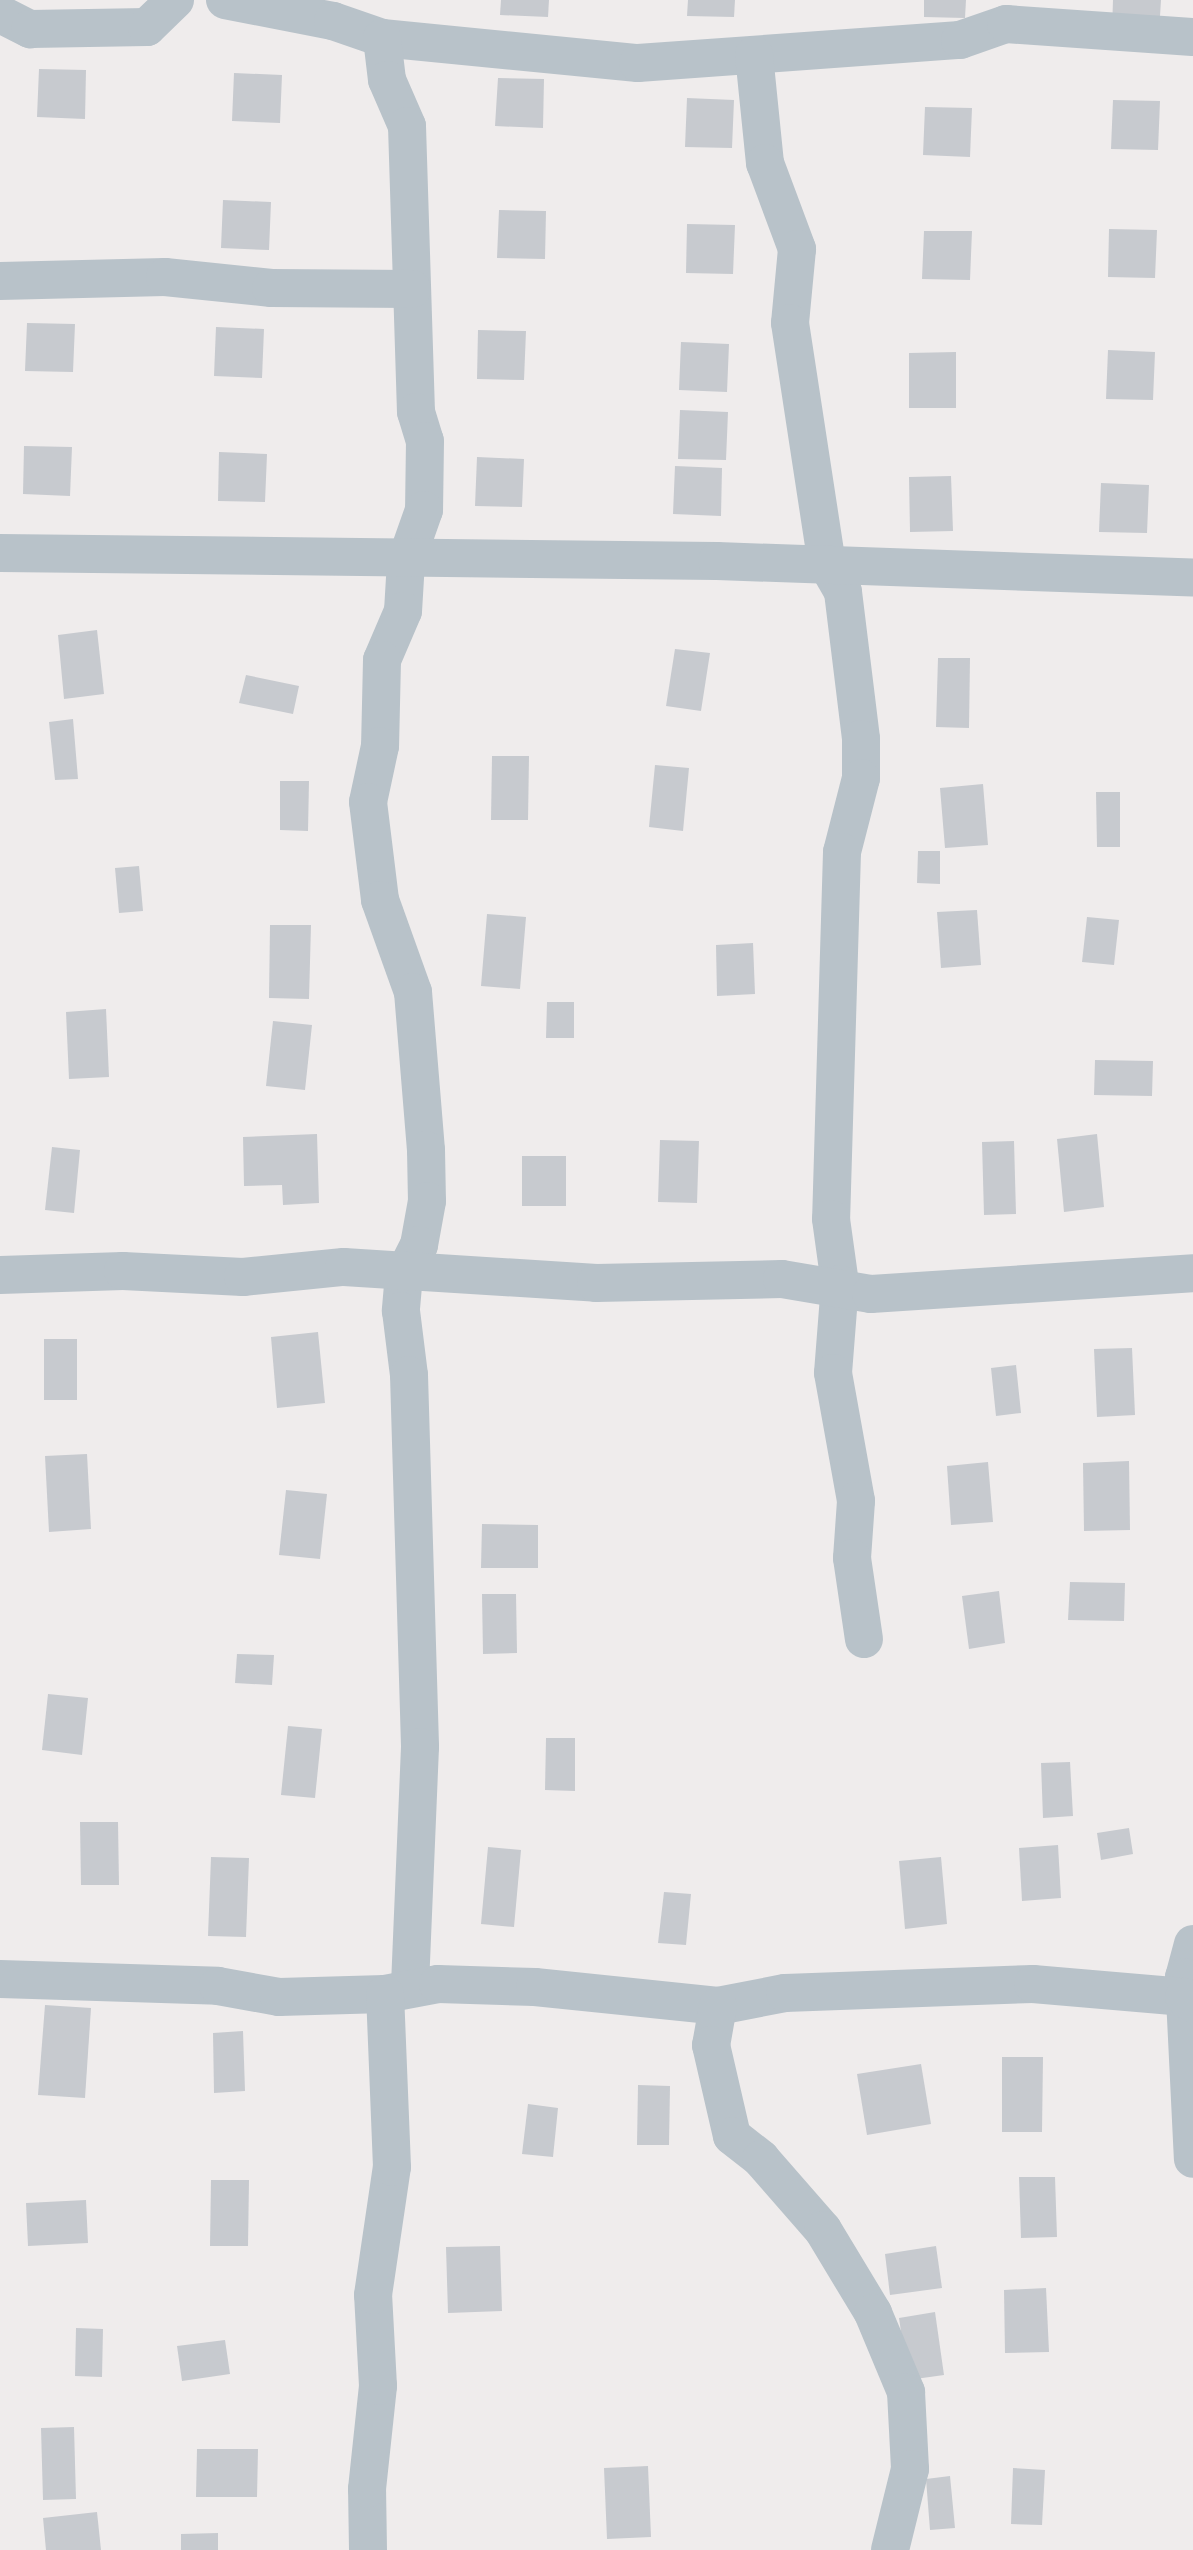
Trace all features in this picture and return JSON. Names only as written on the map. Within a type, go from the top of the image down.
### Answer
[{"type":"street","points":[[0,14],[30,29],[147,27],[174,0]]},
{"type":"street","points":[[225,0],[333,21],[382,38],[638,63],[960,40],[1006,24],[1193,37]]},
{"type":"street","points":[[368,2550],[366,2489],[378,2386],[373,2295],[392,2167],[398,1990],[420,1747],[404,1274],[419,1245],[428,1201],[416,1013],[377,888],[368,802],[380,746],[380,676],[403,611],[406,561],[424,510],[412,289],[407,126],[387,80],[382,38]]},
{"type":"street","points":[[754,55],[765,163],[797,249],[790,323],[827,564],[843,592],[862,757],[842,852],[833,1006],[832,1250],[840,1284],[833,1373],[856,1501],[852,1558],[864,1639]]},
{"type":"street","points":[[0,281],[165,277],[296,289],[412,289]]},
{"type":"street","points":[[0,553],[406,561],[827,564],[972,575],[1193,578]]},
{"type":"street","points":[[0,1275],[122,1271],[243,1277],[344,1267],[404,1274],[596,1283],[698,1276],[840,1284],[871,1294],[1193,1273]]},
{"type":"street","points":[[1193,1944],[1188,2000],[1193,2159]]},
{"type":"street","points":[[0,1979],[218,1986],[279,1997],[398,1990],[567,1988],[718,2006],[785,1993],[1033,1984],[1188,2000]]},
{"type":"street","points":[[718,2006],[710,2045],[732,2136],[761,2159],[823,2230],[883,2333],[906,2392],[910,2469],[890,2550]]},
{"type":"building","points":[[501,0],[549,0],[548,17],[500,15]]},
{"type":"building","points":[[688,0],[735,0],[734,17],[687,16]]},
{"type":"building","points":[[924,0],[966,0],[965,18],[924,17]]},
{"type":"building","points":[[1113,0],[1161,0],[1159,32],[1112,31]]},
{"type":"building","points":[[39,69],[86,70],[85,119],[37,117]]},
{"type":"building","points":[[234,73],[282,75],[280,123],[232,121]]},
{"type":"building","points":[[498,78],[544,79],[543,128],[495,126]]},
{"type":"building","points":[[687,98],[734,100],[732,148],[685,147]]},
{"type":"building","points":[[1113,100],[1160,101],[1158,150],[1111,149]]},
{"type":"building","points":[[925,107],[972,108],[970,157],[923,155]]},
{"type":"building","points":[[223,200],[271,202],[269,250],[221,248]]},
{"type":"building","points":[[499,210],[546,211],[545,259],[497,258]]},
{"type":"building","points":[[687,224],[735,225],[733,274],[686,273]]},
{"type":"building","points":[[1109,229],[1157,230],[1155,278],[1108,277]]},
{"type":"building","points":[[924,231],[972,231],[970,280],[922,279]]},
{"type":"building","points":[[27,323],[75,324],[73,372],[25,371]]},
{"type":"building","points":[[216,327],[264,329],[262,378],[214,376]]},
{"type":"building","points":[[478,330],[526,331],[524,380],[477,379]]},
{"type":"building","points":[[681,342],[729,344],[727,392],[679,390]]},
{"type":"building","points":[[1108,350],[1155,352],[1153,400],[1106,399]]},
{"type":"building","points":[[956,352],[956,408],[909,408],[909,353]]},
{"type":"building","points":[[680,410],[728,412],[726,460],[678,459]]},
{"type":"building","points":[[24,446],[72,447],[70,496],[23,494]]},
{"type":"building","points":[[219,452],[267,454],[265,502],[218,501]]},
{"type":"building","points":[[477,457],[524,459],[522,507],[475,506]]},
{"type":"building","points":[[675,466],[722,468],[721,516],[673,514]]},
{"type":"building","points":[[951,476],[953,531],[910,532],[909,477]]},
{"type":"building","points":[[1101,483],[1149,485],[1147,533],[1099,532]]},
{"type":"building","points":[[97,630],[104,694],[64,699],[58,635]]},
{"type":"building","points":[[675,649],[710,653],[701,711],[666,706]]},
{"type":"building","points":[[938,658],[970,658],[969,728],[936,727]]},
{"type":"building","points":[[246,675],[299,686],[293,714],[239,703]]},
{"type":"building","points":[[73,719],[78,779],[55,780],[49,722]]},
{"type":"building","points":[[492,756],[529,756],[528,820],[491,820]]},
{"type":"building","points":[[655,765],[689,768],[683,831],[649,827]]},
{"type":"building","points":[[280,781],[309,781],[308,831],[280,830]]},
{"type":"building","points":[[983,784],[988,845],[945,848],[940,788]]},
{"type":"building","points":[[1096,792],[1120,792],[1120,847],[1097,847]]},
{"type":"building","points":[[918,851],[940,851],[940,884],[917,883]]},
{"type":"building","points":[[139,866],[143,911],[119,913],[115,868]]},
{"type":"building","points":[[977,910],[981,965],[941,968],[937,912]]},
{"type":"building","points":[[487,914],[526,917],[520,989],[481,986]]},
{"type":"building","points":[[1087,917],[1119,920],[1114,965],[1082,962]]},
{"type":"building","points":[[270,925],[311,925],[309,999],[269,998]]},
{"type":"building","points":[[753,943],[755,994],[717,996],[716,945]]},
{"type":"building","points":[[547,1002],[574,1002],[574,1038],[546,1038]]},
{"type":"building","points":[[106,1009],[109,1077],[69,1079],[66,1012]]},
{"type":"building","points":[[273,1021],[312,1025],[305,1090],[266,1086]]},
{"type":"building","points":[[1095,1060],[1153,1061],[1152,1096],[1094,1095]]},
{"type":"building","points":[[317,1134],[319,1203],[283,1205],[282,1185],[244,1186],[243,1137]]},
{"type":"building","points":[[1097,1134],[1104,1207],[1064,1212],[1057,1139]]},
{"type":"building","points":[[660,1140],[699,1141],[697,1203],[658,1202]]},
{"type":"building","points":[[1014,1141],[1016,1214],[984,1215],[982,1142]]},
{"type":"building","points":[[52,1147],[80,1150],[74,1213],[45,1210]]},
{"type":"building","points":[[522,1156],[566,1156],[566,1206],[522,1206]]},
{"type":"building","points":[[318,1332],[325,1403],[277,1408],[271,1337]]},
{"type":"building","points":[[44,1339],[77,1339],[77,1400],[44,1400]]},
{"type":"building","points":[[1132,1348],[1135,1415],[1097,1417],[1094,1349]]},
{"type":"building","points":[[1016,1365],[1021,1413],[996,1416],[991,1368]]},
{"type":"building","points":[[87,1454],[91,1529],[49,1532],[45,1456]]},
{"type":"building","points":[[1129,1461],[1130,1530],[1084,1531],[1083,1463]]},
{"type":"building","points":[[988,1462],[993,1522],[951,1525],[947,1466]]},
{"type":"building","points":[[286,1490],[327,1494],[320,1559],[279,1555]]},
{"type":"building","points":[[482,1524],[538,1525],[538,1568],[481,1568]]},
{"type":"building","points":[[1070,1582],[1125,1583],[1124,1621],[1068,1620]]},
{"type":"building","points":[[999,1591],[1005,1643],[969,1649],[962,1596]]},
{"type":"building","points":[[482,1594],[516,1594],[517,1653],[483,1654]]},
{"type":"building","points":[[237,1654],[274,1655],[272,1685],[235,1683]]},
{"type":"building","points":[[48,1694],[88,1698],[82,1755],[42,1750]]},
{"type":"building","points":[[288,1726],[322,1729],[315,1798],[281,1795]]},
{"type":"building","points":[[546,1738],[575,1738],[575,1791],[545,1790]]},
{"type":"building","points":[[1070,1762],[1073,1816],[1043,1818],[1041,1763]]},
{"type":"building","points":[[80,1822],[118,1822],[119,1885],[81,1885]]},
{"type":"building","points":[[1129,1828],[1133,1854],[1101,1860],[1097,1833]]},
{"type":"building","points":[[1058,1845],[1061,1898],[1022,1901],[1019,1848]]},
{"type":"building","points":[[488,1847],[521,1850],[514,1927],[481,1924]]},
{"type":"building","points":[[211,1857],[249,1858],[246,1937],[208,1936]]},
{"type":"building","points":[[941,1857],[947,1924],[905,1929],[899,1861]]},
{"type":"building","points":[[664,1892],[691,1894],[686,1945],[658,1943]]},
{"type":"building","points":[[45,2005],[91,2008],[85,2098],[38,2095]]},
{"type":"building","points":[[243,2031],[245,2091],[214,2093],[213,2033]]},
{"type":"building","points":[[1002,2057],[1043,2057],[1042,2132],[1002,2132]]},
{"type":"building","points":[[921,2064],[931,2124],[867,2135],[857,2074]]},
{"type":"building","points":[[638,2085],[670,2086],[669,2145],[637,2145]]},
{"type":"building","points":[[528,2104],[558,2108],[553,2157],[522,2154]]},
{"type":"building","points":[[1019,2177],[1055,2177],[1057,2237],[1021,2238]]},
{"type":"building","points":[[211,2180],[249,2180],[248,2246],[210,2246]]},
{"type":"building","points":[[86,2200],[88,2243],[28,2246],[26,2203]]},
{"type":"building","points":[[500,2246],[502,2311],[448,2313],[446,2247]]},
{"type":"building","points":[[936,2246],[942,2288],[890,2295],[885,2254]]},
{"type":"building","points":[[1046,2288],[1049,2352],[1005,2353],[1004,2290]]},
{"type":"building","points":[[935,2312],[944,2375],[908,2380],[899,2318]]},
{"type":"building","points":[[76,2328],[103,2329],[102,2377],[75,2376]]},
{"type":"building","points":[[225,2340],[230,2374],[182,2381],[177,2346]]},
{"type":"building","points":[[74,2427],[76,2499],[43,2500],[41,2428]]},
{"type":"building","points":[[197,2449],[258,2449],[257,2497],[196,2497]]},
{"type":"building","points":[[648,2466],[651,2537],[607,2539],[604,2468]]},
{"type":"building","points":[[1013,2468],[1045,2470],[1042,2525],[1011,2524]]},
{"type":"building","points":[[950,2476],[955,2528],[930,2530],[926,2479]]},
{"type":"building","points":[[97,2512],[101,2550],[46,2550],[43,2518]]},
{"type":"building","points":[[218,2533],[218,2550],[181,2550],[181,2534]]}]
